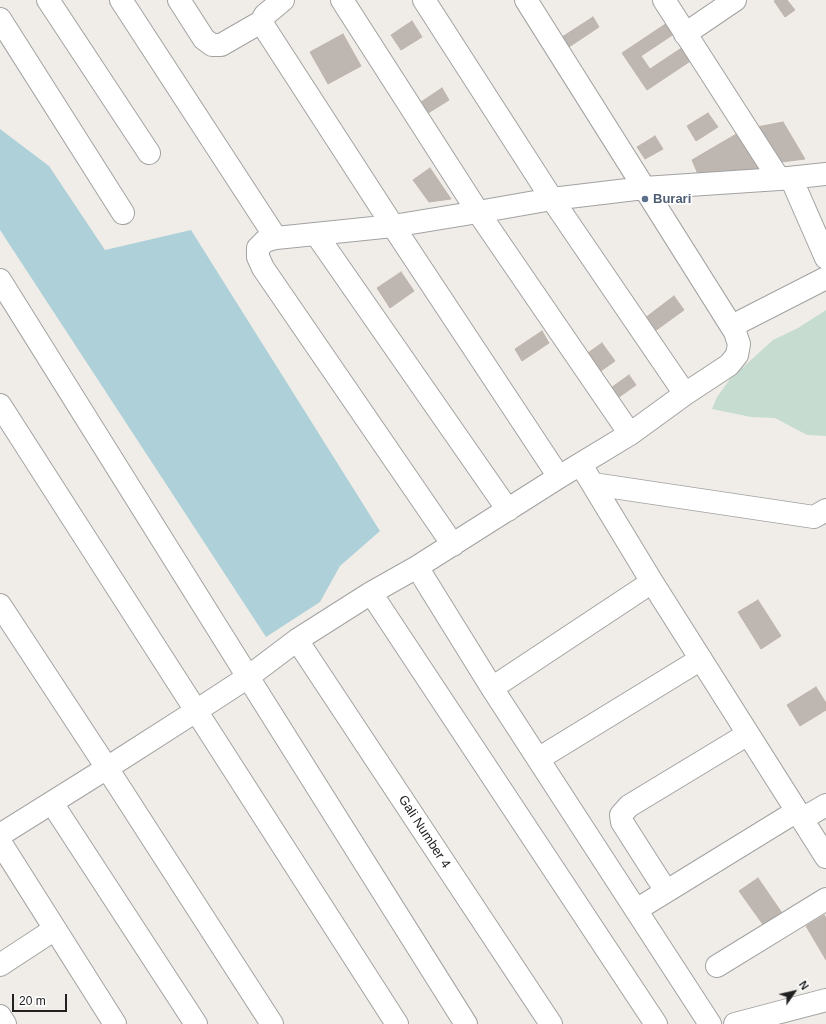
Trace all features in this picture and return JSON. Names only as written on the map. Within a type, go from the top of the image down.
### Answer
[{"type":"street","points":[[48,0],[149,153]]},
{"type":"street","points":[[121,0],[276,238]]},
{"type":"street","points":[[179,0],[204,39],[212,45],[221,45],[261,22],[265,15],[283,0]]},
{"type":"street","points":[[342,0],[478,212],[630,434]]},
{"type":"street","points":[[424,0],[552,199],[685,394]]},
{"type":"street","points":[[0,835],[248,677],[297,640],[371,593],[453,545],[559,477],[630,434],[685,394],[729,365],[737,355],[739,344],[732,326],[526,0]]},
{"type":"street","points":[[664,0],[685,34],[785,179],[826,258]]},
{"type":"street","points":[[685,34],[735,0]]},
{"type":"street","points":[[0,19],[123,213]]},
{"type":"street","points":[[261,22],[393,226],[559,477]]},
{"type":"street","points":[[453,545],[263,268],[258,257],[258,248],[265,241],[276,238],[393,226],[552,199],[644,188],[785,179],[826,174]]},
{"type":"street","points":[[316,234],[508,510]]},
{"type":"street","points":[[732,326],[826,278]]},
{"type":"street","points":[[0,280],[466,1024]]},
{"type":"street","points":[[0,405],[397,1024]]},
{"type":"street","points":[[581,465],[652,582],[826,857]]},
{"type":"street","points":[[593,484],[814,517],[826,510]]},
{"type":"street","points":[[417,567],[538,760],[710,1024]]},
{"type":"street","points":[[492,688],[652,582]]},
{"type":"street","points":[[371,593],[656,1024]]},
{"type":"street","points":[[0,605],[272,1024]]},
{"type":"street","name":"Gali Number 4","points":[[297,640],[551,1024]]},
{"type":"street","points":[[538,760],[701,659]]},
{"type":"street","points":[[666,891],[622,822],[622,815],[629,806],[748,734]]},
{"type":"street","points":[[52,803],[196,1024]]},
{"type":"street","points":[[636,910],[666,891],[799,815],[826,805]]},
{"type":"street","points":[[0,842],[115,1024]]},
{"type":"street","points":[[717,966],[826,899]]},
{"type":"street","points":[[0,965],[55,929]]},
{"type":"street","points":[[735,1024],[826,1000]]},
{"type":"street","points":[[0,1016],[5,1024]]},
{"type":"green space","points":[[826,310],[826,436],[807,435],[775,418],[751,417],[712,409],[717,397],[730,379],[773,340],[798,328]]},
{"type":"water","points":[[0,129],[49,166],[105,250],[191,230],[380,531],[340,566],[320,602],[266,637],[0,230]]},
{"type":"building","points":[[787,0],[795,10],[785,17],[774,1]]},
{"type":"building","points":[[593,17],[599,27],[566,49],[559,39]]},
{"type":"building","points":[[412,21],[422,37],[401,50],[391,35]]},
{"type":"building","points":[[667,23],[674,34],[641,56],[650,69],[683,47],[692,60],[647,90],[622,53]]},
{"type":"building","points":[[343,34],[361,66],[328,84],[310,52]]},
{"type":"building","points":[[442,88],[449,100],[425,115],[418,104]]},
{"type":"building","points":[[708,113],[718,127],[696,141],[687,126]]},
{"type":"building","points":[[783,122],[805,159],[781,162],[757,127]]},
{"type":"building","points":[[738,133],[760,171],[700,179],[692,160]]},
{"type":"building","points":[[655,136],[663,149],[645,159],[637,147]]},
{"type":"building","points":[[430,168],[451,199],[429,202],[413,180]]},
{"type":"building","points":[[401,272],[414,291],[390,308],[377,288]]},
{"type":"building","points":[[674,296],[684,310],[655,331],[645,318]]},
{"type":"building","points":[[542,331],[549,343],[522,361],[515,349]]},
{"type":"building","points":[[602,343],[615,361],[598,373],[585,355]]},
{"type":"building","points":[[629,375],[636,385],[615,400],[608,390]]},
{"type":"building","points":[[758,600],[781,636],[761,649],[738,612]]},
{"type":"building","points":[[816,687],[826,703],[826,710],[800,726],[787,705]]},
{"type":"building","points":[[758,878],[782,913],[764,926],[739,891]]},
{"type":"building","points":[[824,915],[826,918],[826,960],[806,926]]},
{"type":"place","name":"Burari","points":[[645,199]]}]
